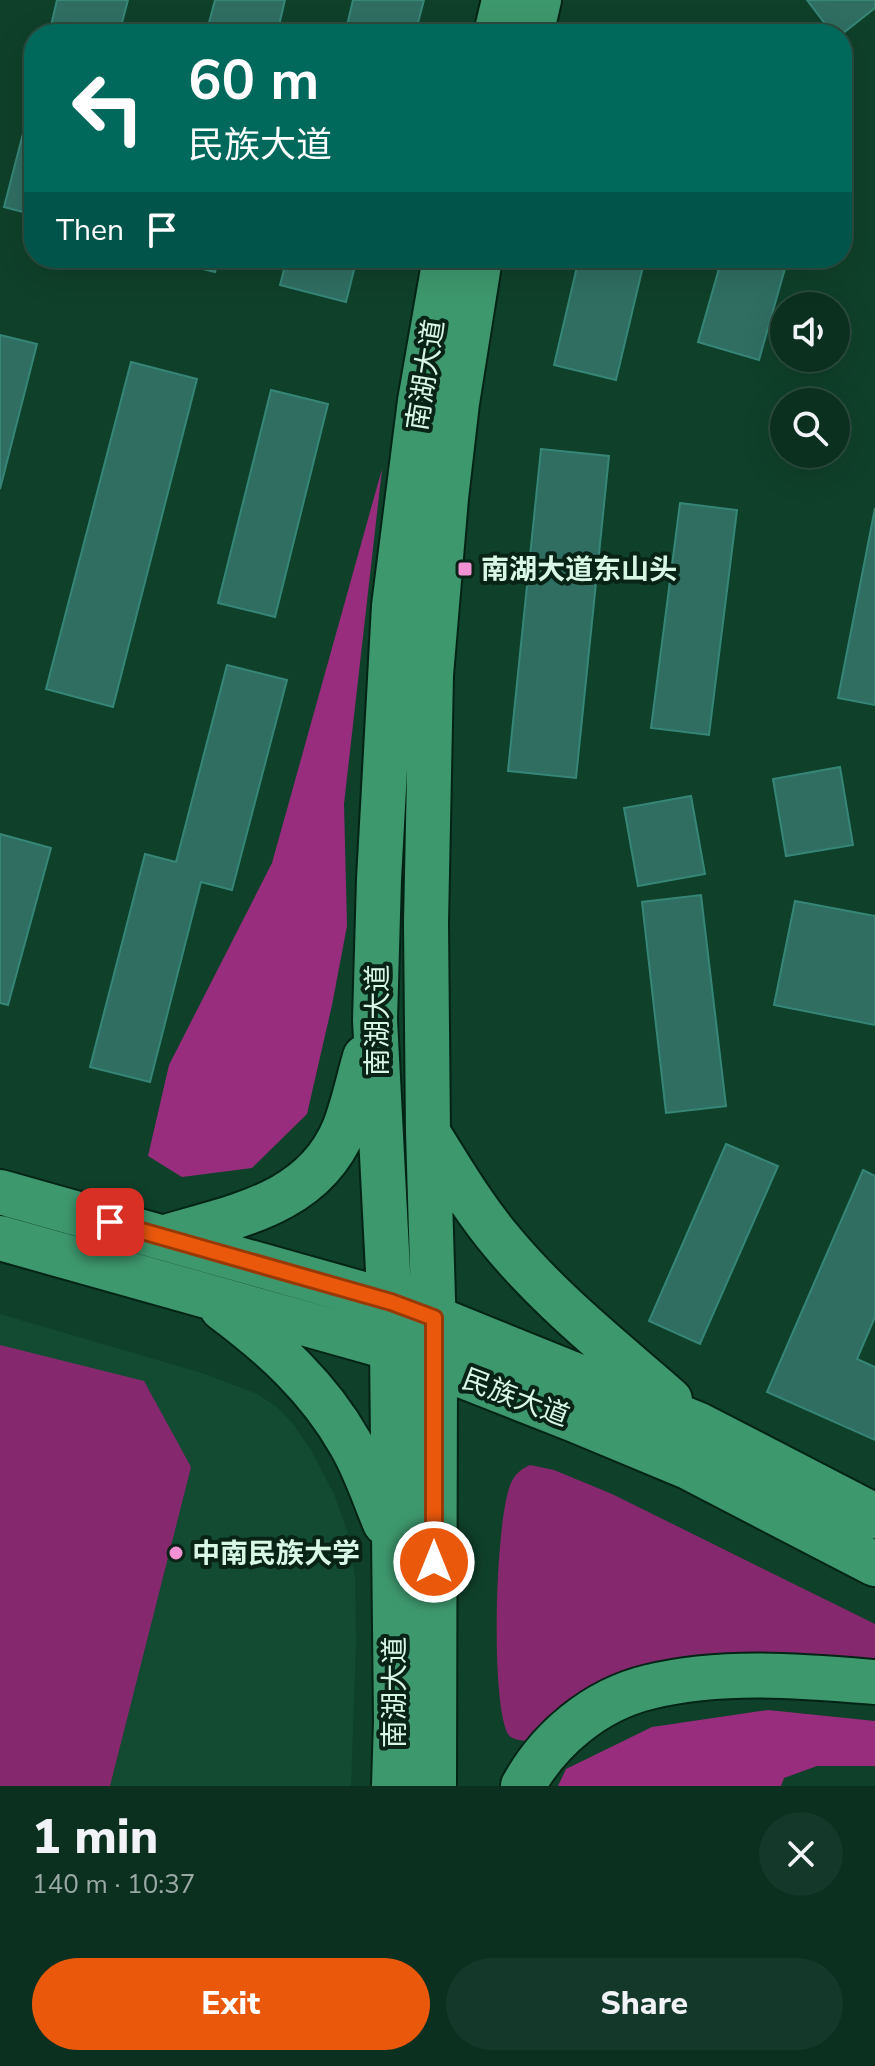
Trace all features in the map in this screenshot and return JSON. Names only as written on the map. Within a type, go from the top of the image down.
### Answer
[{"type":"main road","points":[[498,24],[504,0]]},
{"type":"main road","points":[[533,24],[539,0]]},
{"type":"main road","name":"南湖大道","points":[[394,1786],[396,1721],[391,1302],[375,1020],[381,834],[394,606],[420,401],[443,268]]},
{"type":"main road","name":"南湖大道","points":[[434,1786],[435,1365],[426,923],[431,675],[457,403],[478,268]]},
{"type":"main road","points":[[166,1237],[272,1203],[297,1189],[320,1167],[343,1131],[375,1020]]},
{"type":"main road","points":[[428,1132],[459,1183],[502,1243],[566,1310],[699,1425]]},
{"type":"main road","name":"民族大道","points":[[0,1192],[391,1302],[699,1425],[875,1516]]},
{"type":"main road","name":"民族大道","points":[[0,1238],[392,1348],[688,1467],[875,1564]]},
{"type":"main road","points":[[206,1296],[261,1337],[309,1385],[326,1407],[350,1443],[393,1544]]},
{"type":"main road","points":[[523,1786],[556,1739],[610,1702],[648,1687],[737,1676],[788,1675],[875,1682]]},
{"type":"shaded area","points":[[382,469],[344,804],[347,926],[307,1114],[252,1168],[182,1177],[148,1156],[169,1065],[272,863]]},
{"type":"shaded area","name":"中南民族大学","points":[[0,1314],[202,1373],[255,1393],[277,1407],[294,1425],[334,1494],[347,1530],[355,1576],[351,1786],[0,1786]]},
{"type":"shaded area","points":[[0,1345],[144,1381],[191,1467],[110,1786],[0,1786]]},
{"type":"shaded area","points":[[530,1465],[554,1470],[612,1494],[875,1624],[875,1663],[788,1653],[708,1655],[678,1660],[552,1719],[525,1741],[511,1737],[502,1715],[499,1685],[499,1567],[506,1500],[512,1481]]},
{"type":"shaded area","points":[[768,1710],[875,1721],[875,1766],[817,1766],[784,1778],[781,1786],[558,1786],[566,1769],[652,1727]]},
{"type":"building","points":[[57,0],[128,0],[122,24],[51,24]]},
{"type":"building","points":[[215,0],[285,0],[279,24],[209,24]]},
{"type":"building","points":[[353,0],[424,0],[418,24],[347,24]]},
{"type":"building","points":[[807,0],[875,0],[875,8],[852,26],[825,24]]},
{"type":"building","points":[[24,130],[24,212],[4,207]]},
{"type":"building","points":[[284,268],[354,268],[346,302],[280,285]]},
{"type":"building","points":[[577,268],[643,268],[616,380],[554,365]]},
{"type":"building","points":[[719,268],[785,268],[778,292],[770,292],[770,321],[759,360],[698,342]]},
{"type":"building","points":[[0,335],[37,344],[0,489]]},
{"type":"building","points":[[131,362],[197,379],[113,707],[46,689]]},
{"type":"building","points":[[271,390],[328,404],[275,617],[218,603]]},
{"type":"building","points":[[541,449],[609,456],[576,778],[508,771]]},
{"type":"building","points":[[680,503],[737,510],[709,735],[651,728]]},
{"type":"building","points":[[875,508],[875,705],[838,698]]},
{"type":"building","points":[[227,665],[287,680],[232,890],[201,882],[150,1082],[90,1067],[145,854],[176,862]]},
{"type":"building","points":[[840,767],[853,845],[786,856],[773,779]]},
{"type":"building","points":[[691,796],[705,874],[638,886],[624,808]]},
{"type":"building","points":[[0,834],[51,848],[8,1005],[0,1003]]},
{"type":"building","points":[[701,895],[726,1106],[666,1113],[642,902]]},
{"type":"building","points":[[795,901],[875,916],[875,1025],[774,1005]]},
{"type":"building","points":[[726,1144],[778,1166],[700,1344],[649,1321]]},
{"type":"building","points":[[863,1170],[875,1176],[875,1317],[857,1359],[875,1367],[875,1440],[767,1392]]},
{"type":"place","name":"南湖大道东山头","points":[[465,569]]},
{"type":"place","name":"中南民族大学","points":[[176,1553]]},
{"type":"route","points":[[110,1222],[391,1302],[434,1318],[434,1562]]}]
